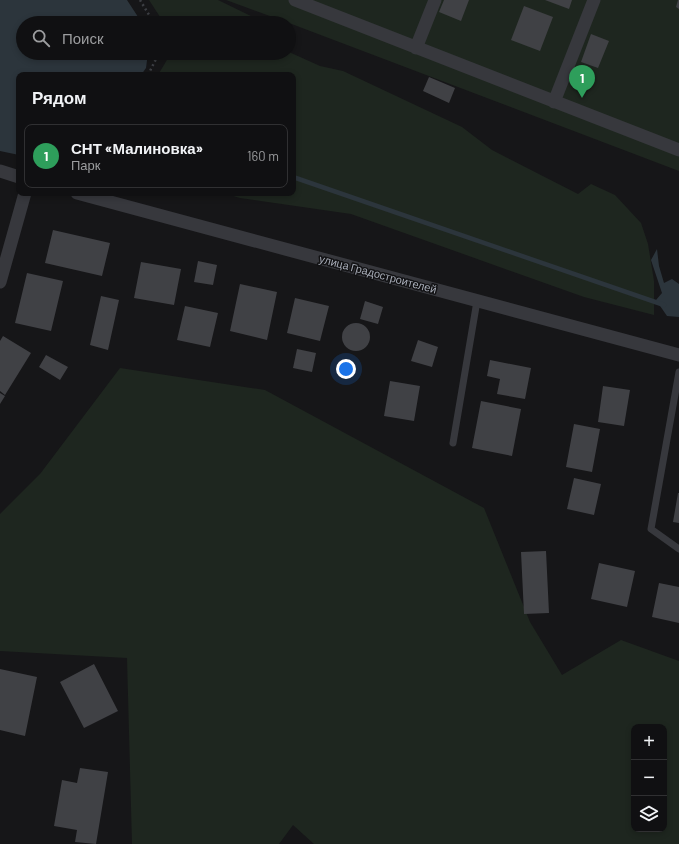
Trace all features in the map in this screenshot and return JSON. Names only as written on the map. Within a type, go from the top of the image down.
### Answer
[{"type":"street","points":[[295,0],[554,102],[678,147]]},
{"type":"street","points":[[416,48],[435,0]]},
{"type":"street","points":[[554,102],[594,0]]},
{"type":"street","points":[[0,171],[16,176]]},
{"type":"street","points":[[0,282],[23,196]]},
{"type":"street","name":"улица Градостроителей","points":[[88,196],[679,355]]},
{"type":"lane","points":[[453,443],[477,301]]},
{"type":"lane","points":[[679,372],[651,529],[679,549]]},
{"type":"path","points":[[140,0],[150,16]]},
{"type":"path","points":[[150,72],[156,60]]},
{"type":"shaded area","points":[[0,0],[127,0],[137,16],[16,16],[16,60],[147,60],[146,68],[143,72],[16,72],[16,154],[0,151]]},
{"type":"shaded area","points":[[149,0],[218,0],[251,16],[159,16]]},
{"type":"shaded area","points":[[226,0],[679,0],[679,171],[296,26],[296,16],[270,16]]},
{"type":"shaded area","points":[[296,55],[320,66],[343,71],[462,127],[492,150],[578,194],[591,184],[615,195],[641,223],[648,244],[654,281],[654,315],[584,297],[351,214],[233,196],[296,196],[296,72],[160,72],[167,60],[296,60]]},
{"type":"shaded area","points":[[657,249],[659,266],[664,283],[672,279],[679,284],[679,317],[667,316],[656,300],[662,293],[651,260]]},
{"type":"shaded area","points":[[120,368],[265,390],[484,508],[530,622],[562,675],[621,640],[679,661],[679,844],[314,844],[293,825],[279,844],[132,844],[127,658],[0,651],[0,514],[40,474]]},
{"type":"building","points":[[444,0],[469,0],[461,21],[439,12]]},
{"type":"building","points":[[545,0],[572,0],[569,9]]},
{"type":"building","points":[[679,0],[679,9],[676,7]]},
{"type":"building","points":[[524,6],[553,17],[540,51],[511,40]]},
{"type":"building","points":[[591,34],[609,41],[598,68],[581,62]]},
{"type":"building","points":[[429,77],[455,88],[449,103],[423,91]]},
{"type":"building","points":[[53,230],[110,243],[102,276],[45,263]]},
{"type":"building","points":[[198,261],[217,265],[213,285],[194,282]]},
{"type":"building","points":[[141,262],[181,269],[174,305],[134,298]]},
{"type":"building","points":[[27,273],[63,281],[51,331],[15,323]]},
{"type":"building","points":[[240,284],[277,292],[267,340],[230,331]]},
{"type":"building","points":[[101,296],[119,300],[108,350],[90,345]]},
{"type":"building","points":[[295,298],[329,306],[320,341],[287,333]]},
{"type":"building","points":[[365,301],[383,307],[378,324],[360,319]]},
{"type":"building","points":[[185,306],[218,313],[210,347],[177,340]]},
{"type":"building","points":[[356,323],[362,324],[366,327],[369,331],[369,343],[366,347],[362,350],[356,351],[350,350],[346,347],[343,343],[342,337],[343,331],[346,327],[350,324]]},
{"type":"building","points":[[3,336],[31,353],[5,395],[0,391],[0,341]]},
{"type":"building","points":[[418,340],[438,347],[432,367],[411,361]]},
{"type":"building","points":[[297,349],[316,353],[312,372],[293,368]]},
{"type":"building","points":[[46,355],[68,367],[60,380],[39,367]]},
{"type":"building","points":[[490,360],[531,368],[525,399],[497,394],[500,379],[487,376]]},
{"type":"building","points":[[390,381],[420,386],[414,421],[384,416]]},
{"type":"building","points":[[603,386],[630,390],[624,426],[598,422]]},
{"type":"building","points":[[0,393],[5,396],[0,404]]},
{"type":"building","points":[[481,401],[521,409],[512,456],[472,448]]},
{"type":"building","points":[[574,424],[600,429],[592,472],[566,467]]},
{"type":"building","points":[[574,478],[601,484],[594,515],[567,509]]},
{"type":"building","points":[[679,493],[679,523],[673,522]]},
{"type":"building","points":[[546,551],[549,613],[524,614],[521,552]]},
{"type":"building","points":[[599,563],[635,571],[627,607],[591,599]]},
{"type":"building","points":[[659,583],[679,587],[679,623],[652,617]]},
{"type":"building","points":[[94,664],[118,711],[84,728],[60,682]]},
{"type":"building","points":[[0,669],[37,677],[25,736],[0,730]]},
{"type":"building","points":[[80,768],[108,772],[96,844],[75,842],[77,830],[54,826],[62,780],[77,783]]},
{"type":"waterway","points":[[296,178],[664,305]]},
{"type":"place","name":"СНТ «Малиновка»","points":[[582,98]]}]
